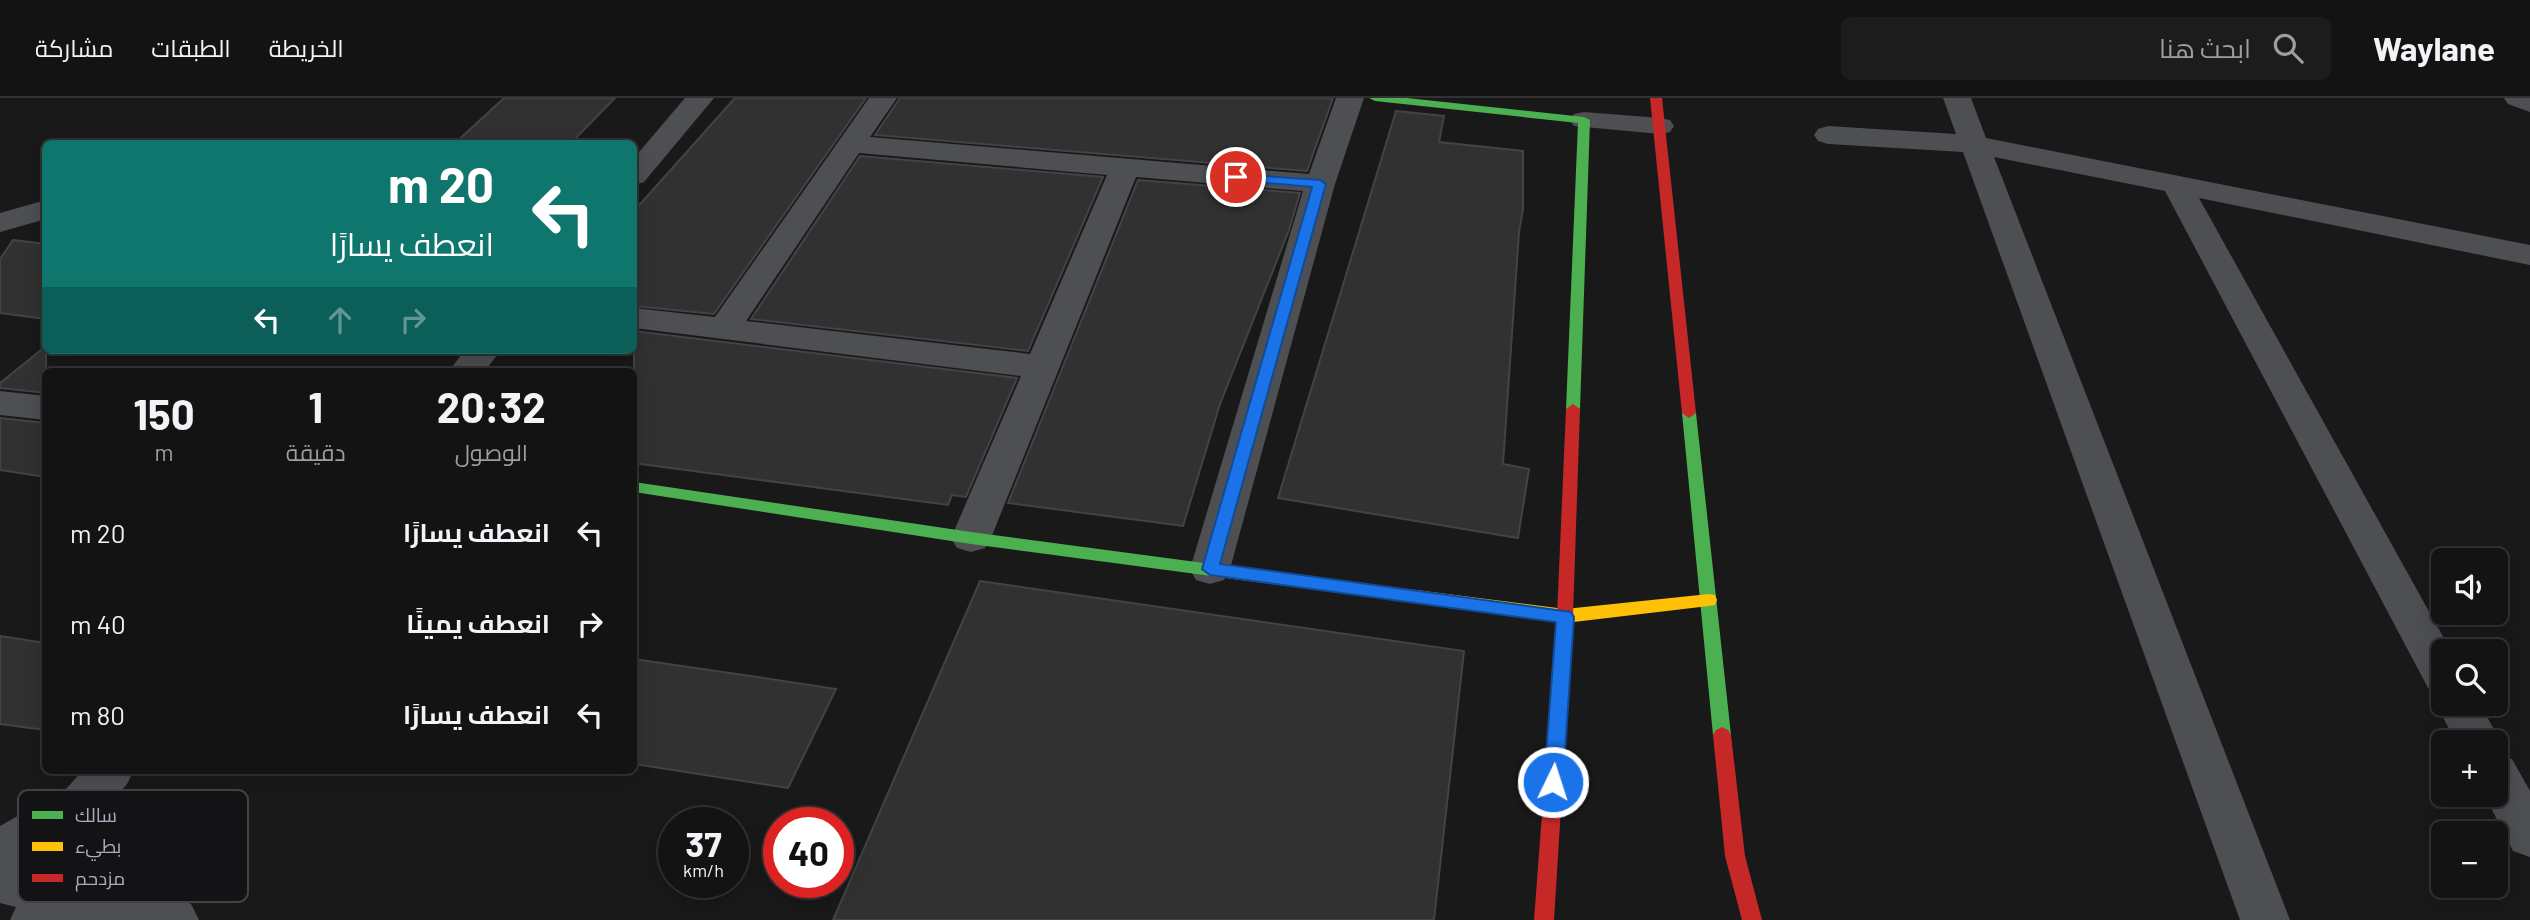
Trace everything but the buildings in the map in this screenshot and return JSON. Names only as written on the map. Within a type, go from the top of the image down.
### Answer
[{"type":"street","points":[[637,172],[700,98]]},
{"type":"street","points":[[724,327],[883,98]]},
{"type":"street","points":[[1210,569],[1320,184],[1350,98]]},
{"type":"street","points":[[1375,98],[1660,126]]},
{"type":"street","points":[[1656,98],[1735,856],[1752,920]]},
{"type":"street","points":[[1957,98],[2264,920]]},
{"type":"street","points":[[2518,98],[2530,104]]},
{"type":"street","points":[[1544,920],[1565,617],[1584,120]]},
{"type":"street","points":[[1828,135],[1975,144],[2530,255]]},
{"type":"street","points":[[852,144],[1320,184]]},
{"type":"street","points":[[971,538],[1125,168]]},
{"type":"street","points":[[2177,185],[2431,654]]},
{"type":"street","points":[[0,196],[42,200]]},
{"type":"street","points":[[0,223],[42,210]]},
{"type":"street","points":[[637,318],[1043,367]]},
{"type":"street","points":[[469,368],[481,354]]},
{"type":"street","points":[[0,403],[42,408]]},
{"type":"street","points":[[637,487],[971,538],[1565,617],[1709,600]]},
{"type":"street","points":[[2508,795],[2530,836]]},
{"type":"street","points":[[0,849],[18,837]]},
{"type":"street","points":[[1728,894],[1735,856]]},
{"type":"street","points":[[0,881],[18,891]]},
{"type":"street","points":[[47,907],[174,920]]},
{"type":"traffic: fast","points":[[1375,98],[1584,120],[1573,409]]},
{"type":"traffic: fast","points":[[1689,413],[1722,735]]},
{"type":"traffic: fast","points":[[637,487],[971,538],[1234,573]]},
{"type":"traffic: slow","points":[[1234,573],[1565,616],[1709,600]]},
{"type":"traffic: jam","points":[[1656,98],[1689,413]]},
{"type":"traffic: jam","points":[[1544,920],[1565,616],[1573,409]]},
{"type":"traffic: jam","points":[[1722,735],[1735,856],[1752,920]]},
{"type":"route","points":[[1236,177],[1320,184],[1210,569],[1565,617],[1553,782]]}]
